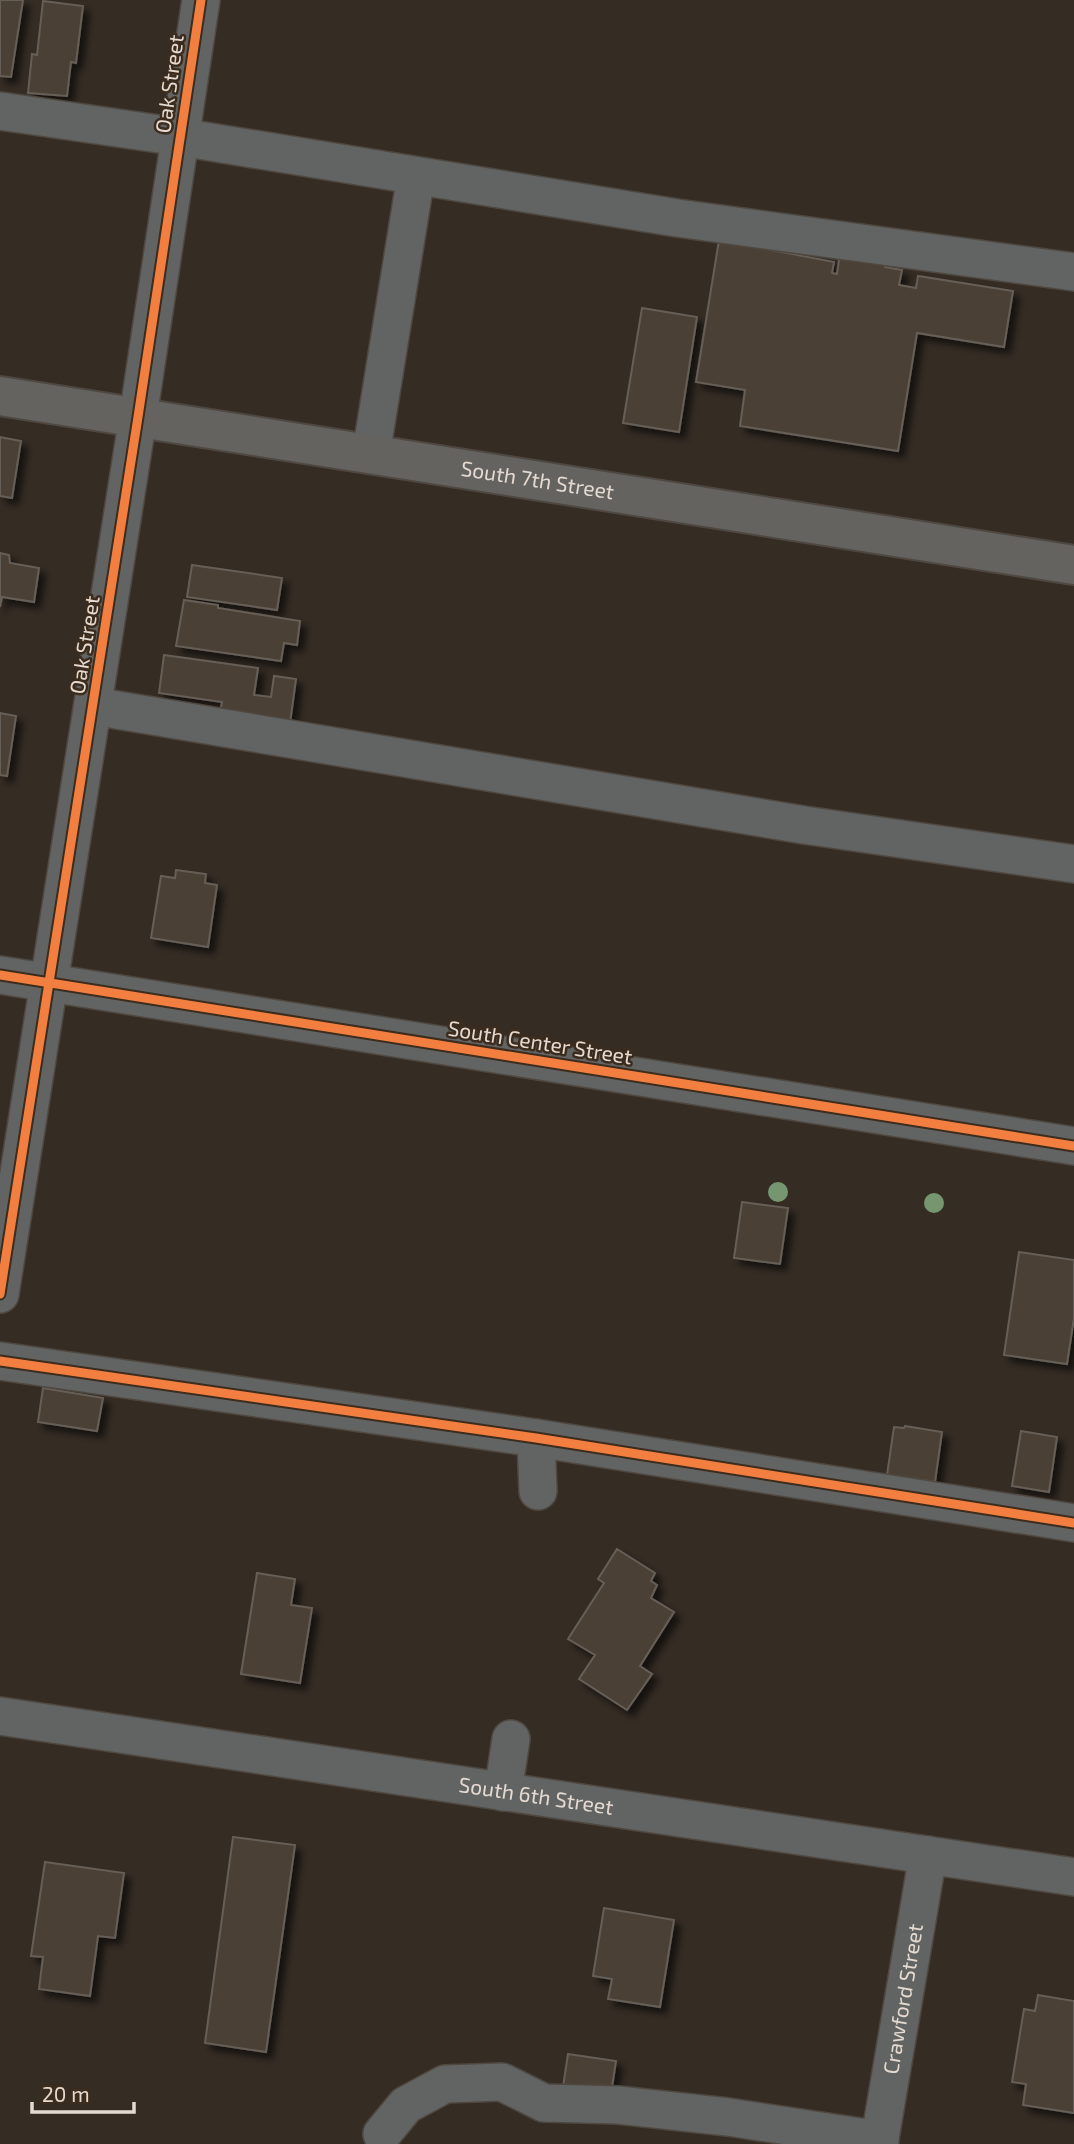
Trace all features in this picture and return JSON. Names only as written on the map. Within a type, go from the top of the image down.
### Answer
[{"type":"main road","name":"South 7th Street","points":[[0,396],[1074,565]]},
{"type":"street","name":"Oak Street","points":[[0,1294],[201,0]]},
{"type":"street","points":[[0,111],[180,137],[677,218],[1074,271]]},
{"type":"street","points":[[371,454],[416,176]]},
{"type":"street","points":[[93,706],[804,825],[1074,864]]},
{"type":"street","name":"South Center Street","points":[[0,975],[1074,1146]]},
{"type":"street","points":[[0,1361],[536,1438],[1074,1523]]},
{"type":"street","points":[[536,1438],[538,1491]]},
{"type":"street","name":"South 6th Street","points":[[0,1716],[1074,1877]]},
{"type":"street","points":[[503,1792],[511,1739]]},
{"type":"street","name":"Crawford Street","points":[[880,2142],[928,1856]]},
{"type":"street","points":[[382,2134],[407,2105],[445,2084],[502,2082],[544,2102],[618,2105],[728,2117],[880,2142]]},
{"type":"building","points":[[0,0],[23,0],[11,77],[0,76]]},
{"type":"building","points":[[43,1],[83,6],[76,63],[71,62],[67,96],[28,93],[32,54],[37,55]]},
{"type":"building","points":[[719,240],[834,262],[832,273],[837,274],[840,253],[886,260],[885,267],[902,270],[899,285],[916,288],[918,276],[1013,291],[1004,347],[917,333],[898,451],[740,426],[745,390],[696,382]]},
{"type":"building","points":[[642,308],[697,317],[679,432],[623,423]]},
{"type":"building","points":[[0,437],[21,441],[12,498],[0,496]]},
{"type":"building","points":[[0,553],[9,555],[10,563],[39,568],[34,602],[2,597],[0,607]]},
{"type":"building","points":[[192,565],[282,578],[277,610],[187,597]]},
{"type":"building","points":[[184,600],[300,621],[297,645],[284,643],[281,661],[176,646]]},
{"type":"building","points":[[164,655],[258,668],[254,695],[271,697],[274,676],[296,679],[290,723],[220,713],[222,702],[159,693]]},
{"type":"building","points":[[0,713],[16,716],[7,776],[0,775]]},
{"type":"building","points":[[176,870],[206,874],[205,883],[217,885],[208,947],[151,938],[161,876],[175,878]]},
{"type":"building","points":[[742,1202],[788,1208],[780,1264],[734,1258]]},
{"type":"building","points":[[1019,1252],[1074,1260],[1074,1318],[1067,1364],[1004,1355]]},
{"type":"building","points":[[43,1388],[103,1398],[97,1431],[38,1422]]},
{"type":"building","points":[[905,1426],[942,1432],[935,1482],[887,1475],[894,1427]]},
{"type":"building","points":[[1021,1431],[1057,1437],[1049,1492],[1012,1486]]},
{"type":"building","points":[[617,1549],[655,1573],[651,1581],[657,1585],[651,1598],[674,1612],[640,1666],[652,1674],[627,1710],[579,1679],[595,1655],[568,1639],[604,1583],[598,1579]]},
{"type":"building","points":[[257,1573],[295,1579],[291,1605],[312,1608],[300,1683],[241,1674]]},
{"type":"building","points":[[233,1837],[295,1845],[266,2052],[205,2043]]},
{"type":"building","points":[[45,1862],[124,1873],[115,1938],[98,1936],[90,1996],[39,1989],[43,1957],[31,1956]]},
{"type":"building","points":[[604,1908],[674,1920],[660,2007],[608,1999],[612,1979],[593,1976]]},
{"type":"building","points":[[1038,1995],[1074,2001],[1074,2113],[1023,2105],[1026,2084],[1012,2082],[1024,2009],[1035,2011]]},
{"type":"building","points":[[568,2054],[616,2061],[611,2094],[563,2087]]},
{"type":"cycle path","points":[[0,1294],[201,0]]},
{"type":"cycle path","points":[[0,975],[1074,1146]]},
{"type":"cycle path","points":[[0,1361],[536,1438],[1074,1523]]}]
